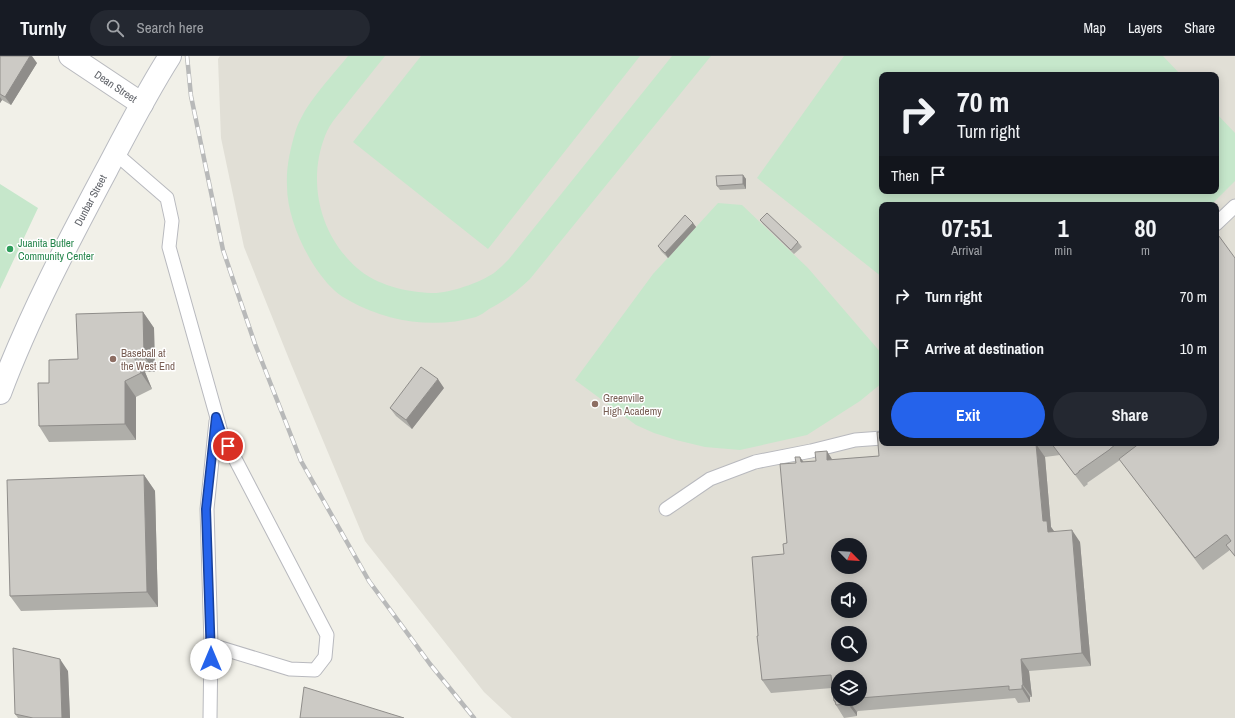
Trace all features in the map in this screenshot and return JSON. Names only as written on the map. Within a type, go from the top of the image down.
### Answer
[{"type":"street","name":"Dean Street","points":[[70,56],[142,104]]},
{"type":"street","name":"Dunbar Street","points":[[0,393],[39,302],[88,204],[142,104],[170,56]]},
{"type":"lane","points":[[115,153],[167,198],[172,221],[169,247],[221,432],[327,635],[325,656],[315,670],[290,669],[211,645]]},
{"type":"lane","points":[[1219,221],[1235,206]]},
{"type":"lane","points":[[210,718],[211,645],[206,509],[216,417]]},
{"type":"lane","points":[[666,509],[710,479],[755,462],[811,451],[855,440],[879,438]]},
{"type":"shaded area","name":"Greenville High Academy","points":[[220,56],[1235,56],[1235,718],[512,718],[484,692],[365,541],[244,247],[221,138],[218,59]]},
{"type":"green space","points":[[348,56],[385,56],[336,117],[325,136],[317,171],[317,189],[320,207],[326,224],[344,255],[357,268],[373,279],[402,289],[438,293],[463,287],[488,277],[509,259],[672,56],[711,56],[530,279],[516,292],[476,317],[444,323],[428,323],[380,314],[364,308],[342,296],[317,270],[302,243],[291,214],[288,200],[287,173],[295,133],[304,112],[325,83]]},
{"type":"green space","points":[[421,56],[640,56],[488,249],[353,142]]},
{"type":"green space","points":[[844,56],[1163,56],[1178,72],[879,72],[879,194],[1219,194],[1219,116],[1235,133],[1235,181],[1214,202],[879,202],[879,275],[757,178]]},
{"type":"green space","name":"Juanita Butler Community Center","points":[[0,184],[38,208],[0,289]]},
{"type":"green space","points":[[718,203],[742,205],[808,268],[879,351],[879,385],[860,401],[807,435],[740,450],[705,447],[654,433],[636,425],[575,380],[653,274]]},
{"type":"building","points":[[0,56],[30,56],[5,97],[0,94]]},
{"type":"building","points":[[743,175],[743,184],[717,186],[716,176]]},
{"type":"building","points":[[767,213],[798,242],[791,250],[760,220]]},
{"type":"building","points":[[685,215],[693,223],[665,253],[658,246]]},
{"type":"building","points":[[1219,236],[1235,258],[1235,556],[1226,545],[1231,541],[1227,535],[1225,535],[1195,558],[1119,459],[1136,446],[1219,446]]},
{"type":"building","points":[[143,312],[144,356],[134,357],[141,373],[125,381],[125,424],[39,426],[38,383],[49,383],[49,360],[78,359],[76,314]]},
{"type":"building","points":[[421,367],[438,379],[406,420],[390,408]]},
{"type":"building","points":[[877,432],[879,432],[879,446],[1036,446],[1043,521],[1047,521],[1048,532],[1072,530],[1082,653],[1021,659],[1022,689],[1009,690],[1009,686],[867,697],[867,670],[831,670],[831,675],[762,680],[757,636],[752,557],[784,554],[783,544],[787,543],[780,464],[796,463],[795,457],[800,457],[801,462],[816,461],[815,452],[827,451],[827,460],[879,456]]},
{"type":"building","points":[[1053,446],[1114,446],[1079,471],[1075,475]]},
{"type":"building","points":[[144,475],[147,592],[10,596],[7,480]]},
{"type":"building","points":[[13,648],[60,659],[62,718],[33,718],[15,714]]},
{"type":"building","points":[[304,687],[404,718],[300,718]]},
{"type":"railway","points":[[187,56],[191,96],[223,250],[255,344],[301,461],[369,581],[430,664],[474,718]]},
{"type":"place","name":"Juanita Butler Community Center","points":[[10,249]]},
{"type":"place","name":"Baseball at the West End","points":[[113,359]]},
{"type":"place","name":"Greenville High Academy","points":[[595,404]]},
{"type":"route","points":[[211,659],[206,509],[216,417],[228,446]]}]
